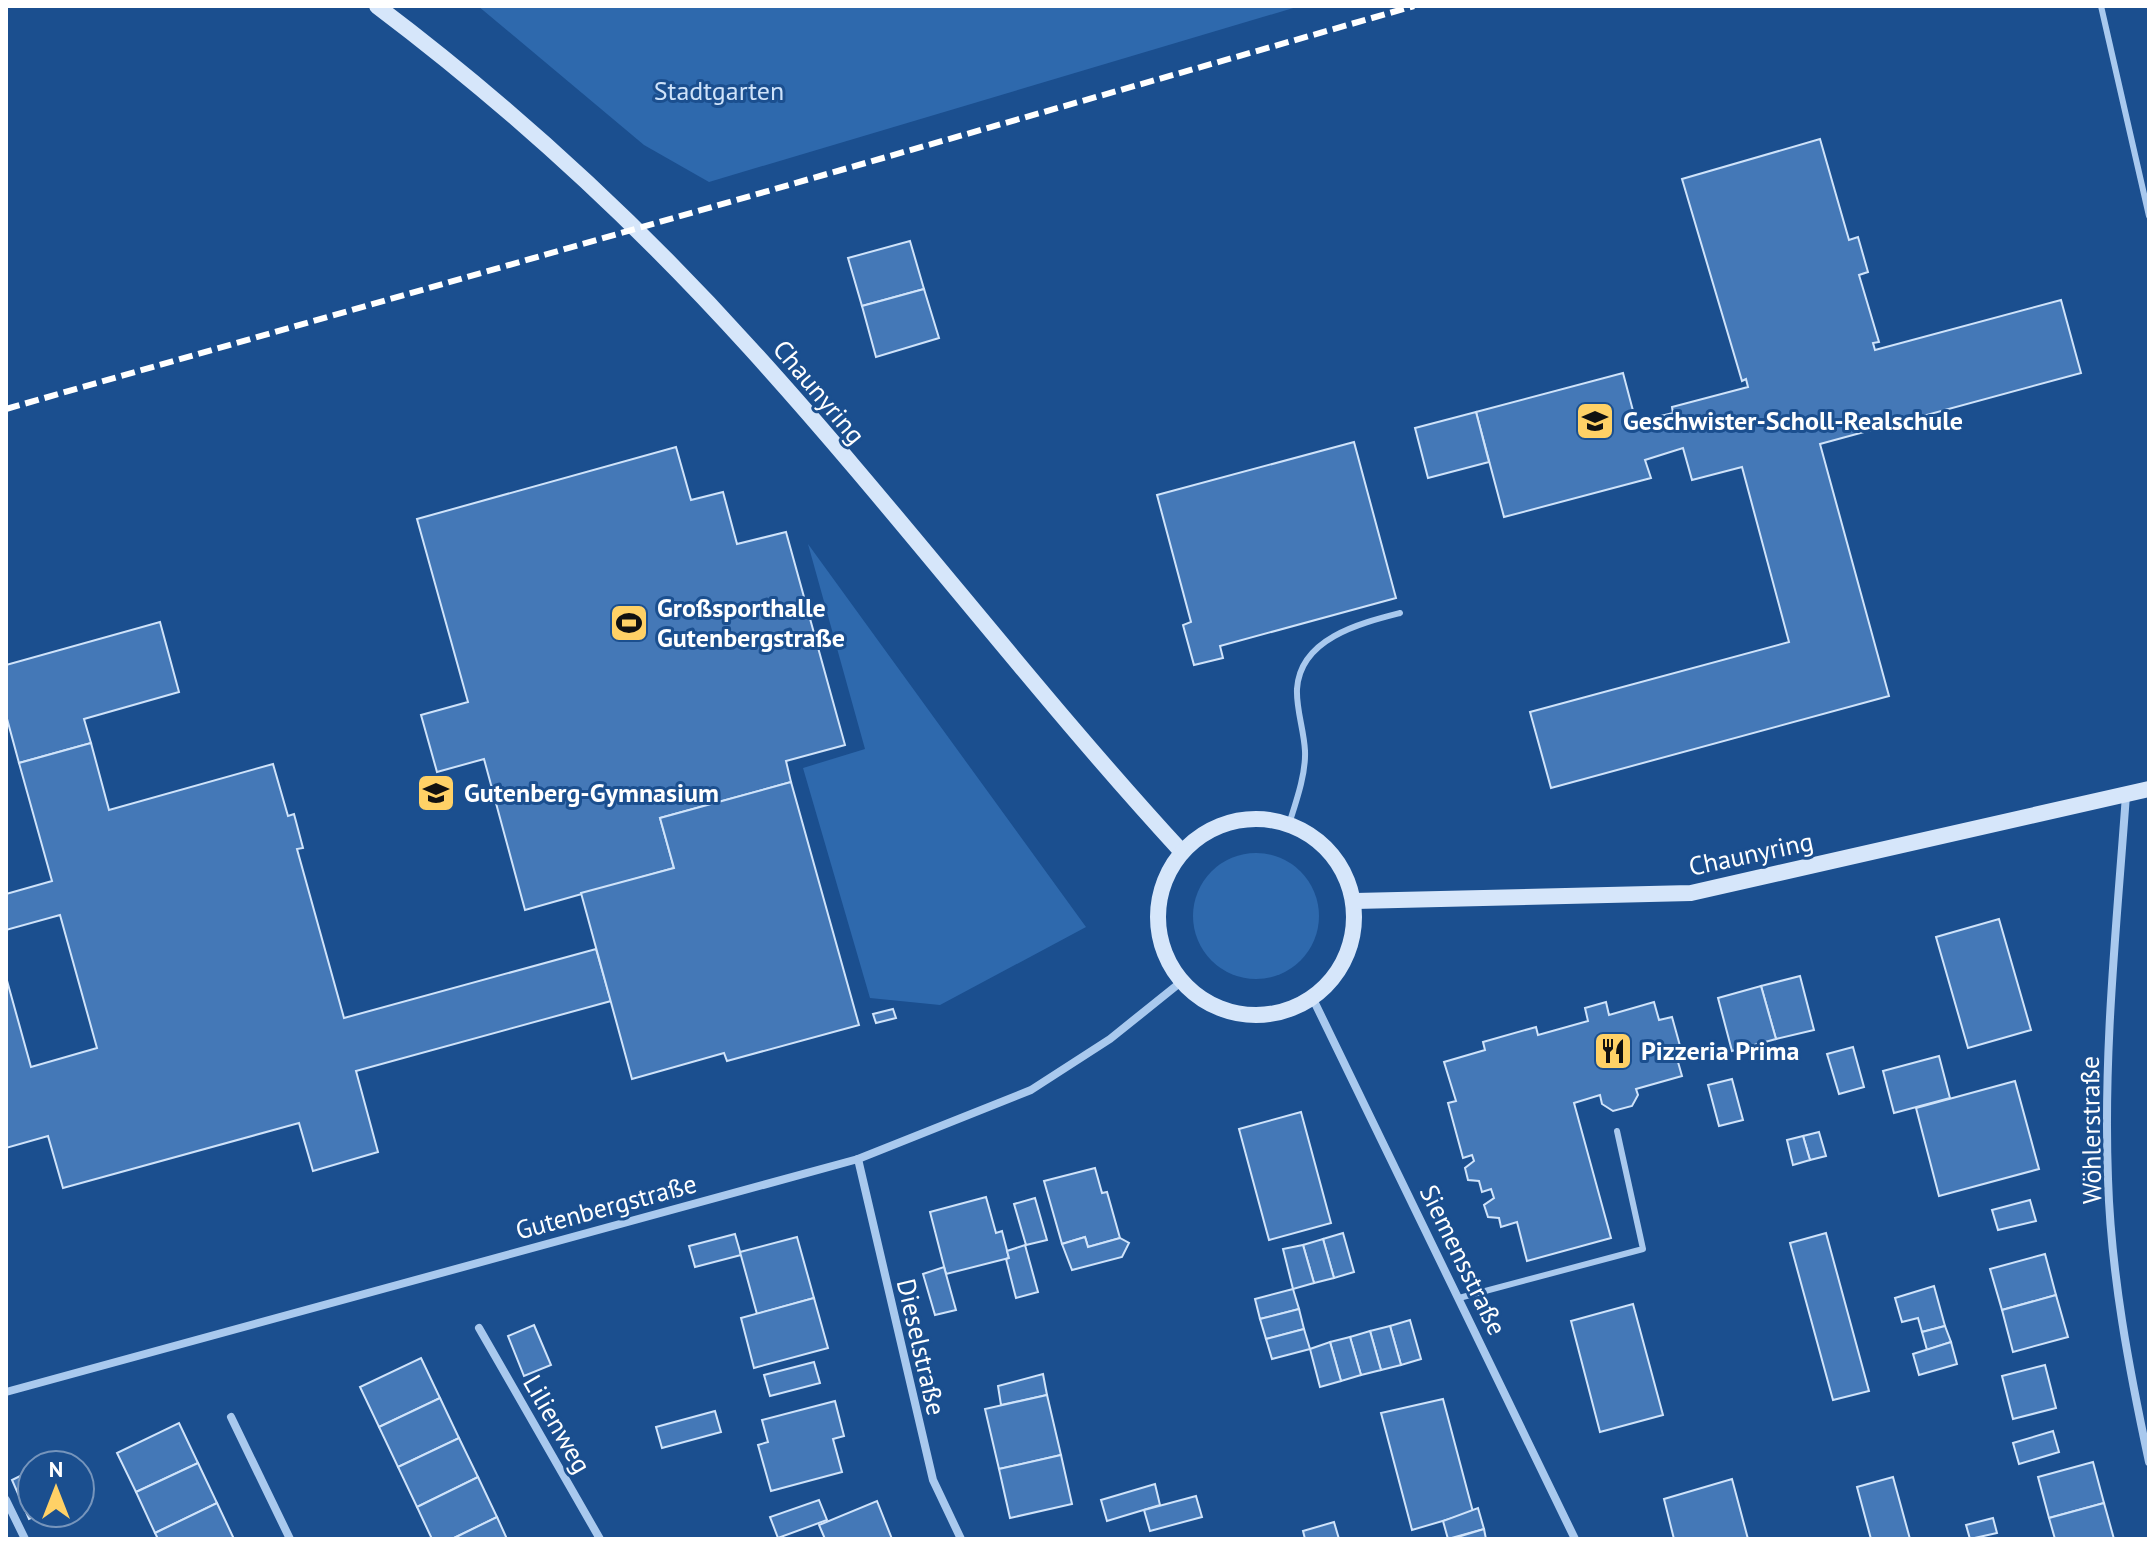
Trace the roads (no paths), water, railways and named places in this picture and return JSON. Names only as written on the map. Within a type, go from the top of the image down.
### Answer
[{"type":"street","name":"Chaunyring","points":[[377,6],[537,138],[635,230],[750,347],[1182,852]]},
{"type":"street","name":"Chaunyring","points":[[1355,901],[1691,893],[2149,789]]},
{"type":"street","name":"Wöhlerstraße","points":[[2126,795],[2110,1027],[2108,1180],[2126,1355],[2149,1462]]},
{"type":"street","points":[[1237,820],[1270,820],[1289,824],[1329,850],[1348,878],[1355,901],[1352,945],[1337,975],[1313,999],[1283,1013],[1249,1016],[1216,1008],[1181,982],[1169,966],[1159,937],[1157,908],[1165,879],[1182,852],[1207,832],[1237,820]]},
{"type":"street","name":"Gutenbergstraße","points":[[6,1392],[858,1159],[1031,1090],[1110,1039],[1181,982]]},
{"type":"street","name":"Siemensstraße","points":[[1313,999],[1575,1539]]},
{"type":"street","name":"Dieselstraße","points":[[858,1159],[933,1480],[961,1539]]},
{"type":"street","name":"Lilienweg","points":[[479,1328],[600,1539]]},
{"type":"street","points":[[231,1417],[290,1539]]},
{"type":"street","points":[[6,1500],[25,1539]]},
{"type":"lane","points":[[2101,6],[2149,216]]},
{"type":"lane","points":[[1289,824],[1305,753],[1297,687],[1305,662],[1328,639],[1350,626],[1400,613]]},
{"type":"lane","points":[[1459,1298],[1643,1249],[1617,1131]]},
{"type":"railway","points":[[6,409],[1414,6]]},
{"type":"place","name":"Geschwister-Scholl-Realschule","points":[[1595,421]]},
{"type":"place","name":"Großsporthalle Gutenbergstraße","points":[[629,623]]},
{"type":"place","name":"Gutenberg-Gymnasium","points":[[436,793]]},
{"type":"place","name":"Pizzeria Prima","points":[[1613,1051]]},
{"type":"park label","name":"Stadtgarten","points":[[719,91]]}]
